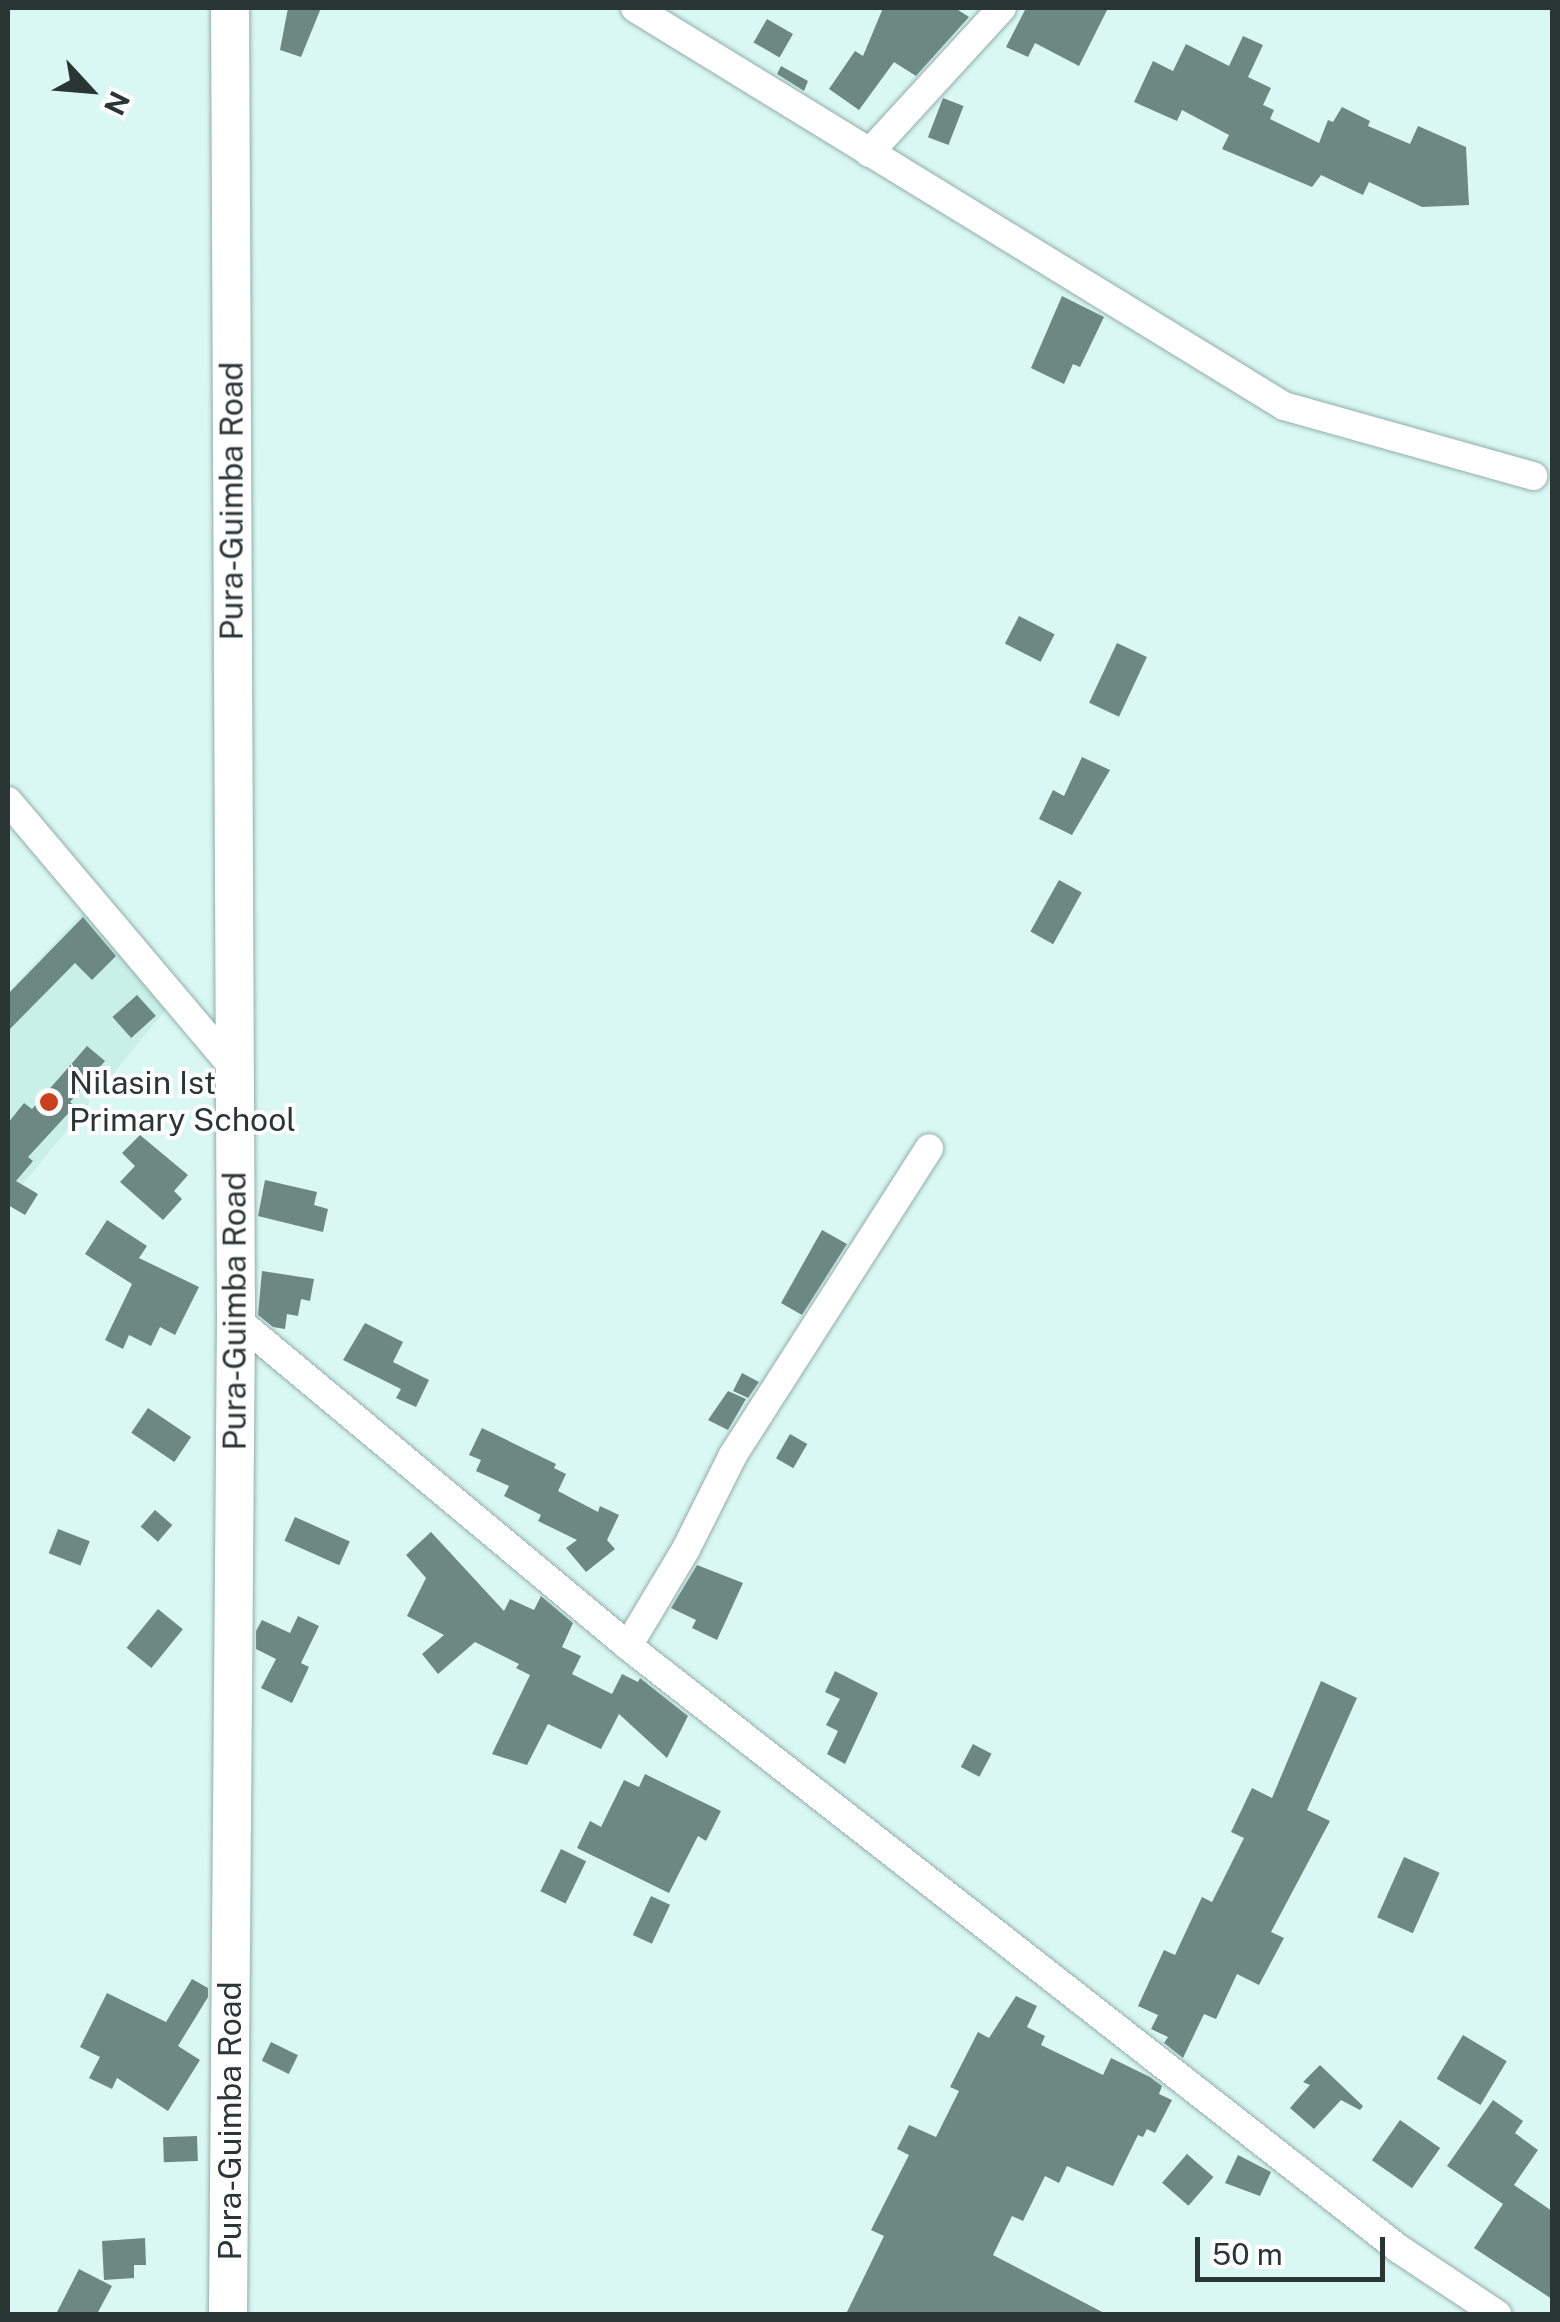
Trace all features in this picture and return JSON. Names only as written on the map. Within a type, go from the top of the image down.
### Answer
[{"type":"main road","name":"Pura-Guimba Road","points":[[228,2314],[236,1318],[230,8]]},
{"type":"street","points":[[635,8],[1284,406],[1532,476]]},
{"type":"street","points":[[869,153],[990,11]]},
{"type":"street","points":[[8,801],[236,1072]]},
{"type":"street","points":[[628,1646],[686,1549],[732,1455],[928,1148]]},
{"type":"street","points":[[236,1318],[628,1646],[1399,2249],[1497,2314]]},
{"type":"shaded area","name":"Nilasin Ist Primary School","points":[[85,910],[172,1002],[8,1202],[8,992]]},
{"type":"building","points":[[288,8],[321,8],[301,57],[280,50]]},
{"type":"building","points":[[883,8],[955,8],[969,17],[916,76],[894,62],[859,110],[829,89],[855,51],[863,56]]},
{"type":"building","points":[[1026,8],[1108,8],[1079,66],[1035,43],[1028,57],[1006,47]]},
{"type":"building","points":[[767,19],[793,34],[779,57],[754,42]]},
{"type":"building","points":[[1243,36],[1263,45],[1248,77],[1271,88],[1263,105],[1274,110],[1270,119],[1319,143],[1328,120],[1333,122],[1342,107],[1370,121],[1368,126],[1410,144],[1418,126],[1466,147],[1469,205],[1422,207],[1369,182],[1363,195],[1321,175],[1312,187],[1222,149],[1229,135],[1182,110],[1177,121],[1134,102],[1153,61],[1173,71],[1186,44],[1229,66]]},
{"type":"building","points":[[781,66],[808,81],[804,91],[777,74]]},
{"type":"building","points":[[943,98],[964,106],[948,145],[928,137]]},
{"type":"building","points":[[1062,296],[1104,317],[1080,367],[1073,364],[1064,384],[1031,368]]},
{"type":"building","points":[[1019,616],[1055,634],[1041,662],[1005,644]]},
{"type":"building","points":[[1117,643],[1147,657],[1119,717],[1089,703]]},
{"type":"building","points":[[1082,757],[1110,770],[1072,835],[1039,819],[1053,790],[1064,796]]},
{"type":"building","points":[[1059,880],[1082,893],[1053,944],[1030,932]]},
{"type":"building","points":[[83,917],[116,956],[92,980],[75,963],[8,1031],[8,994]]},
{"type":"building","points":[[137,995],[156,1016],[131,1038],[112,1017]]},
{"type":"building","points":[[87,1046],[105,1061],[70,1102],[75,1106],[28,1157],[33,1161],[16,1181],[38,1194],[25,1215],[8,1205],[8,1123],[24,1103],[32,1109]]},
{"type":"building","points":[[140,1135],[188,1175],[174,1191],[182,1199],[163,1220],[120,1182],[135,1166],[122,1153]]},
{"type":"building","points":[[265,1180],[317,1192],[314,1205],[328,1209],[323,1232],[258,1216]]},
{"type":"building","points":[[107,1220],[147,1246],[139,1258],[199,1287],[175,1335],[160,1327],[151,1346],[129,1335],[123,1349],[105,1340],[132,1284],[85,1254]]},
{"type":"building","points":[[822,1230],[847,1244],[802,1315],[781,1303]]},
{"type":"building","points":[[262,1271],[314,1279],[310,1301],[301,1299],[298,1316],[287,1314],[285,1329],[273,1327],[258,1315]]},
{"type":"building","points":[[365,1323],[403,1342],[393,1362],[429,1380],[416,1407],[396,1398],[401,1389],[343,1360]]},
{"type":"building","points":[[742,1373],[759,1382],[748,1398],[733,1391]]},
{"type":"building","points":[[728,1391],[746,1399],[728,1430],[708,1420]]},
{"type":"building","points":[[148,1408],[191,1437],[174,1462],[131,1433]]},
{"type":"building","points":[[482,1428],[556,1464],[554,1468],[566,1474],[558,1491],[598,1512],[600,1506],[619,1515],[607,1540],[615,1549],[586,1572],[566,1548],[577,1540],[538,1521],[541,1515],[504,1496],[509,1486],[476,1471],[481,1460],[469,1455]]},
{"type":"building","points":[[790,1434],[807,1444],[793,1468],[776,1458]]},
{"type":"building","points":[[155,1510],[172,1525],[158,1542],[141,1527]]},
{"type":"building","points":[[295,1517],[350,1541],[339,1565],[284,1541]]},
{"type":"building","points":[[58,1529],[90,1541],[80,1565],[49,1553]]},
{"type":"building","points":[[431,1532],[504,1611],[510,1599],[534,1610],[541,1596],[573,1623],[562,1647],[581,1656],[572,1674],[612,1694],[622,1674],[638,1682],[640,1678],[688,1716],[667,1758],[619,1714],[601,1749],[548,1724],[527,1765],[492,1754],[530,1675],[516,1668],[519,1664],[475,1642],[438,1674],[422,1654],[444,1635],[407,1616],[426,1578],[406,1555]]},
{"type":"building","points":[[697,1565],[743,1583],[717,1640],[692,1628],[696,1620],[671,1608]]},
{"type":"building","points":[[158,1609],[183,1629],[151,1668],[127,1648]]},
{"type":"building","points":[[298,1616],[319,1626],[301,1663],[309,1667],[292,1703],[261,1688],[276,1659],[256,1649],[256,1631],[262,1620],[290,1633]]},
{"type":"building","points":[[835,1671],[878,1693],[845,1764],[827,1754],[838,1731],[826,1725],[840,1699],[825,1692]]},
{"type":"building","points":[[1321,1681],[1357,1698],[1307,1810],[1330,1821],[1271,1932],[1284,1938],[1259,1985],[1237,1974],[1216,2019],[1204,2014],[1183,2058],[1164,2043],[1168,2037],[1151,2029],[1158,2015],[1138,2006],[1164,1950],[1175,1955],[1202,1897],[1212,1902],[1244,1838],[1231,1832],[1252,1788],[1272,1798]]},
{"type":"building","points":[[973,1744],[992,1754],[979,1777],[961,1767]]},
{"type":"building","points":[[645,1774],[721,1811],[706,1841],[698,1836],[669,1893],[577,1848],[590,1821],[601,1827],[624,1780],[639,1787]]},
{"type":"building","points":[[561,1849],[586,1861],[566,1904],[540,1891]]},
{"type":"building","points":[[1404,1857],[1440,1873],[1413,1933],[1377,1917]]},
{"type":"building","points":[[651,1896],[670,1905],[652,1944],[633,1935]]},
{"type":"building","points":[[192,1979],[208,1988],[208,1997],[178,2046],[200,2060],[168,2111],[117,2078],[112,2089],[89,2078],[100,2057],[80,2047],[107,1993],[166,2022]]},
{"type":"building","points":[[1016,1996],[1037,2006],[1027,2027],[1045,2036],[1041,2045],[1103,2075],[1111,2058],[1150,2077],[1162,2086],[1159,2094],[1172,2100],[1155,2133],[1147,2129],[1143,2137],[1138,2135],[1113,2186],[1067,2166],[1059,2183],[1045,2176],[1023,2221],[1012,2216],[993,2255],[1106,2314],[846,2314],[884,2236],[871,2230],[909,2155],[897,2149],[909,2125],[936,2137],[959,2091],[950,2087],[978,2032],[989,2038]]},
{"type":"building","points":[[1463,2035],[1507,2061],[1480,2105],[1437,2079]]},
{"type":"building","points":[[271,2042],[298,2055],[289,2074],[262,2061]]},
{"type":"building","points":[[1320,2065],[1363,2106],[1360,2110],[1341,2100],[1314,2129],[1290,2108],[1310,2085],[1303,2082]]},
{"type":"building","points":[[1493,2100],[1523,2121],[1515,2133],[1538,2150],[1514,2185],[1552,2211],[1552,2299],[1474,2248],[1503,2204],[1447,2166]]},
{"type":"building","points":[[1400,2120],[1440,2148],[1412,2188],[1372,2160]]},
{"type":"building","points":[[197,2136],[198,2161],[164,2162],[163,2137]]},
{"type":"building","points":[[1187,2154],[1213,2177],[1188,2206],[1162,2183]]},
{"type":"building","points":[[1238,2155],[1271,2172],[1260,2196],[1225,2183]]},
{"type":"building","points":[[145,2238],[146,2265],[134,2265],[134,2278],[104,2280],[102,2241]]},
{"type":"building","points":[[79,2269],[112,2286],[97,2314],[56,2314]]},
{"type":"place","name":"Nilasin Ist Primary School","points":[[49,1102]]}]
